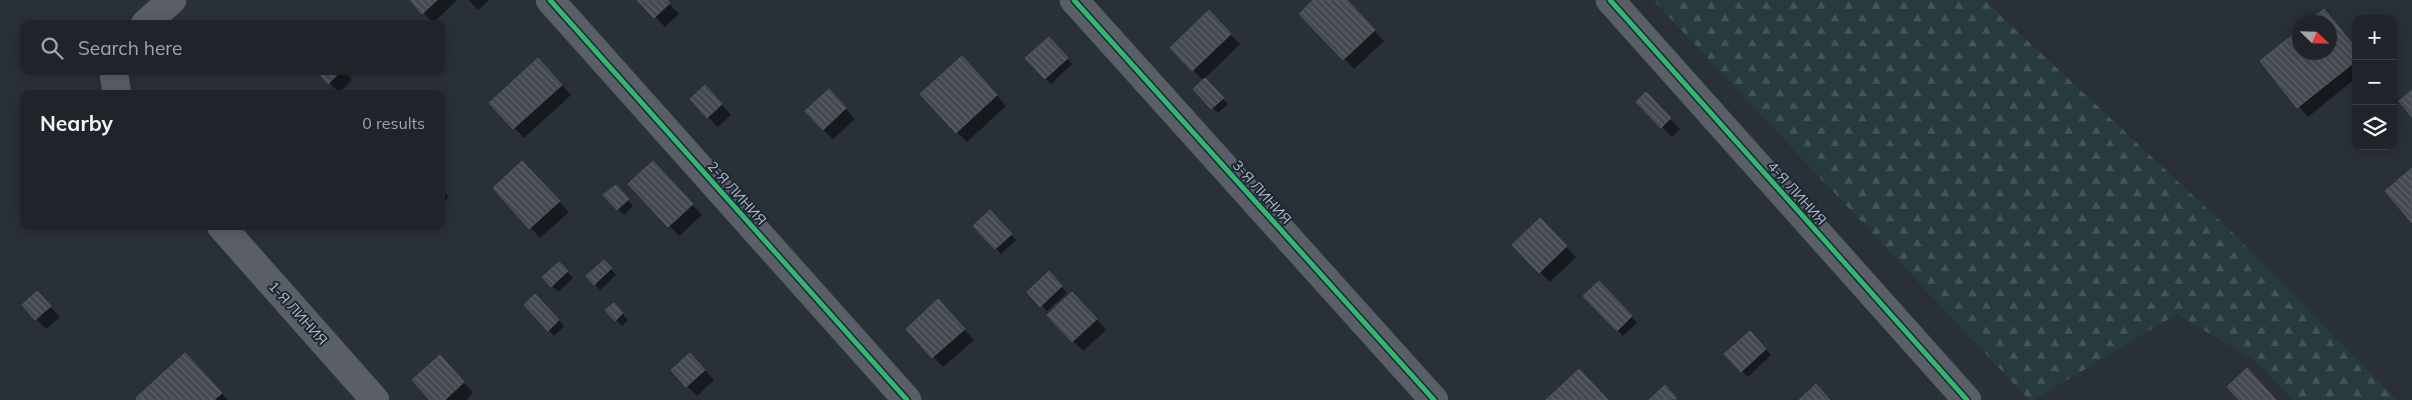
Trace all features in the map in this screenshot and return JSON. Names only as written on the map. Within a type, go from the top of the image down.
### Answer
[{"type":"street","points":[[150,20],[172,0]]},
{"type":"street","name":"2-Я ЛИНИЯ","points":[[550,0],[907,400]]},
{"type":"street","name":"3-Я ЛИНИЯ","points":[[1074,0],[1434,400]]},
{"type":"street","name":"4-Я ЛИНИЯ","points":[[1610,0],[1967,400]]},
{"type":"street","points":[[114,75],[116,90]]},
{"type":"street","name":"1-Я ЛИНИЯ","points":[[225,230],[375,400]]},
{"type":"green space","points":[[1653,0],[1984,0],[2231,231],[2397,400],[2293,400],[2255,361],[2177,314],[2034,400],[2029,400]]},
{"type":"building","points":[[410,0],[437,0],[422,14]]},
{"type":"building","points":[[637,0],[667,0],[670,3],[654,18]]},
{"type":"building","points":[[1313,0],[1347,0],[1375,30],[1343,60],[1299,14]]},
{"type":"building","points":[[2324,9],[2329,15],[2316,15]]},
{"type":"building","points":[[1209,10],[1231,34],[1192,71],[1170,48]]},
{"type":"building","points":[[2337,25],[2352,43],[2352,64],[2297,108],[2260,61],[2292,35],[2292,60],[2337,60]]},
{"type":"building","points":[[1049,37],[1068,58],[1045,79],[1025,58]]},
{"type":"building","points":[[962,56],[997,95],[956,133],[920,94]]},
{"type":"building","points":[[538,58],[562,85],[513,129],[489,103]]},
{"type":"building","points":[[320,75],[337,75],[328,84]]},
{"type":"building","points":[[1205,78],[1224,98],[1211,109],[1193,89]]},
{"type":"building","points":[[705,85],[722,104],[707,118],[690,99]]},
{"type":"building","points":[[829,89],[846,108],[823,130],[805,111]]},
{"type":"building","points":[[2412,90],[2412,117],[2399,101]]},
{"type":"building","points":[[1646,92],[1671,118],[1661,128],[1636,102]]},
{"type":"building","points":[[522,161],[560,201],[529,229],[493,188]]},
{"type":"building","points":[[653,161],[693,204],[668,227],[628,184]]},
{"type":"building","points":[[2412,168],[2412,223],[2385,191]]},
{"type":"building","points":[[616,185],[629,199],[617,210],[603,195]]},
{"type":"building","points":[[990,210],[1012,234],[995,249],[973,226]]},
{"type":"building","points":[[1540,218],[1567,246],[1539,273],[1512,245]]},
{"type":"building","points":[[604,260],[612,268],[594,285],[586,276]]},
{"type":"building","points":[[559,262],[568,271],[551,287],[542,277]]},
{"type":"building","points":[[1049,271],[1062,286],[1040,307],[1027,292]]},
{"type":"building","points":[[1599,281],[1632,316],[1617,331],[1583,296]]},
{"type":"building","points":[[37,291],[51,306],[35,320],[22,305]]},
{"type":"building","points":[[1072,292],[1097,319],[1072,342],[1047,315]]},
{"type":"building","points":[[535,294],[559,320],[548,331],[524,305]]},
{"type":"building","points":[[938,299],[965,329],[932,358],[906,329]]},
{"type":"building","points":[[614,303],[623,313],[615,321],[605,310]]},
{"type":"building","points":[[1750,331],[1766,349],[1741,372],[1724,354]]},
{"type":"building","points":[[185,353],[222,393],[214,400],[137,400],[136,398]]},
{"type":"building","points":[[690,353],[705,370],[686,387],[671,370]]},
{"type":"building","points":[[440,355],[464,382],[445,400],[430,400],[412,380]]},
{"type":"building","points":[[2247,368],[2276,400],[2239,400],[2227,387]]},
{"type":"building","points":[[1579,369],[1608,400],[1546,400]]},
{"type":"building","points":[[1816,384],[1830,400],[1799,400]]},
{"type":"building","points":[[1665,385],[1677,399],[1649,400]]},
{"type":"cycle path","points":[[550,0],[907,400]]},
{"type":"cycle path","points":[[1074,0],[1434,400]]},
{"type":"cycle path","points":[[1610,0],[1967,400]]}]
